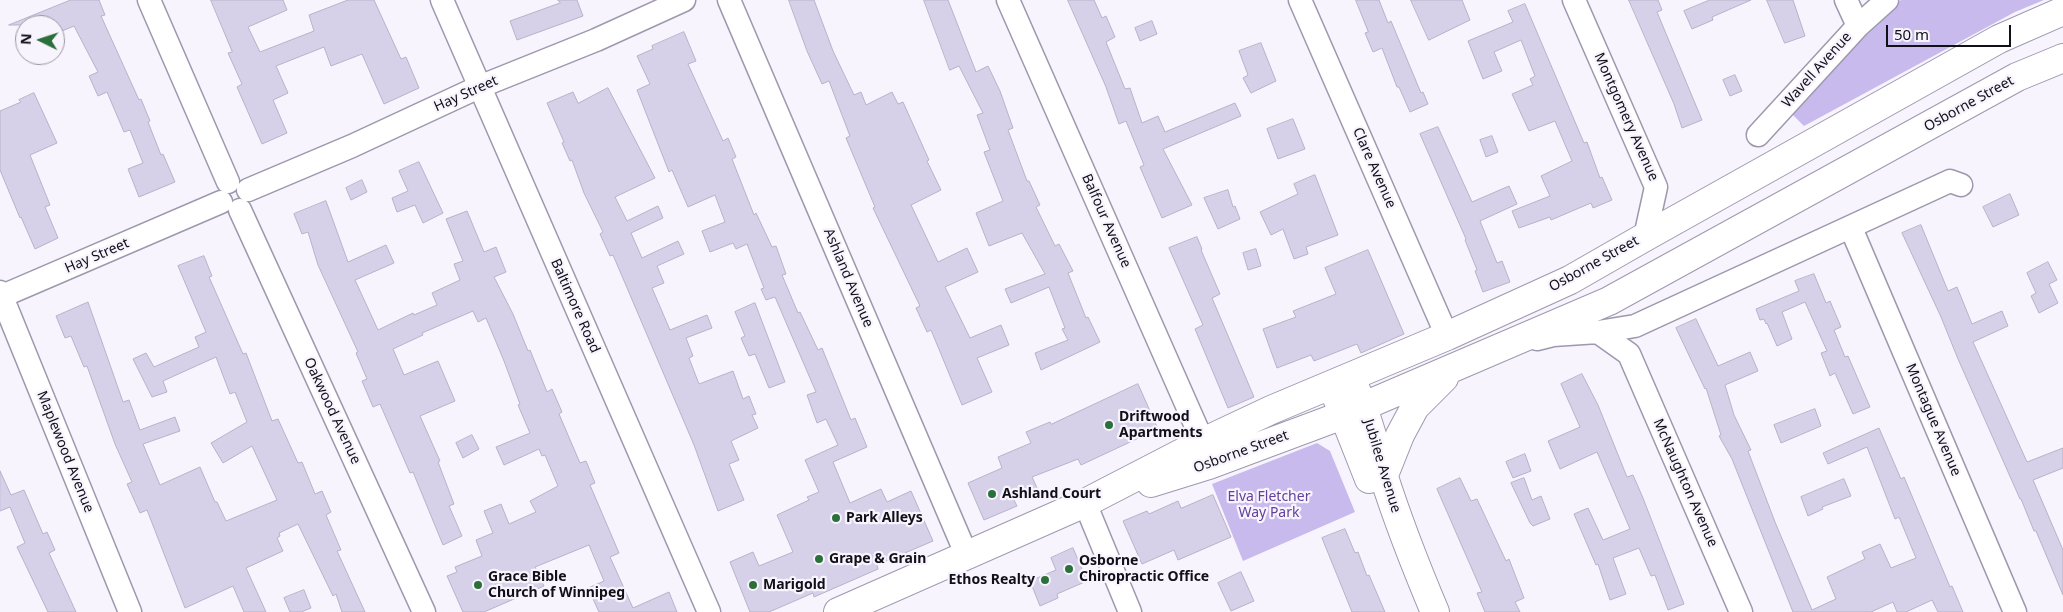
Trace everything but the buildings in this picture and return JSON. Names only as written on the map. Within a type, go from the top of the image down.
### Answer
[{"type":"main road","name":"Osborne Street","points":[[846,610],[1085,503],[1203,442],[1447,336],[1570,280],[1999,39],[2063,11]]},
{"type":"main road","name":"Osborne Street","points":[[1085,503],[1209,465],[1353,410],[1609,301],[2017,78],[2063,58]]},
{"type":"main road","points":[[1384,475],[1400,435],[1415,407],[1454,368]]},
{"type":"main road","name":"Jubilee Avenue","points":[[1341,381],[1384,475],[1411,557]]},
{"type":"main road","name":"Jubilee Avenue","points":[[1353,410],[1369,479],[1411,557],[1435,612]]},
{"type":"street","name":"Oakwood Avenue","points":[[149,0],[234,196],[424,612]]},
{"type":"street","name":"Baltimore Road","points":[[442,0],[709,612]]},
{"type":"street","name":"Hay Street","points":[[1,295],[352,146],[479,87],[596,40],[684,0]]},
{"type":"street","name":"Ashland Avenue","points":[[729,0],[967,556]]},
{"type":"street","name":"Balfour Avenue","points":[[1008,0],[1203,442]]},
{"type":"street","name":"Clare Avenue","points":[[1300,0],[1447,336]]},
{"type":"street","name":"Montgomery Avenue","points":[[1574,0],[1656,187],[1644,237]]},
{"type":"street","name":"Wavell Avenue","points":[[1758,135],[1858,26],[1846,0]]},
{"type":"street","points":[[1858,26],[1887,0]]},
{"type":"street","name":"Osborne Street","points":[[1504,347],[1553,335],[1598,332],[1635,326],[1950,181],[1961,186]]},
{"type":"street","name":"Montague Avenue","points":[[1851,228],[2015,612]]},
{"type":"street","name":"Maplewood Avenue","points":[[1,295],[130,612]]},
{"type":"street","points":[[1598,332],[1629,354],[1635,326]]},
{"type":"street","name":"McNaughton Avenue","points":[[1629,354],[1742,612]]},
{"type":"street","points":[[1085,503],[1130,612]]},
{"type":"green space","points":[[1901,0],[2044,0],[2015,12],[1804,126],[1791,113],[1863,34]]},
{"type":"green space","name":"Elva Fletcher Way Park","points":[[1317,443],[1330,451],[1355,512],[1243,561],[1212,484]]},
{"type":"place","name":"Driftwood Apartments","points":[[1109,425]]},
{"type":"place","name":"Ashland Court","points":[[992,494]]},
{"type":"place","name":"Park Alleys","points":[[836,518]]},
{"type":"place","name":"Grape & Grain","points":[[819,559]]},
{"type":"place","name":"Osborne Chiropractic Office","points":[[1069,569]]},
{"type":"place","name":"Ethos Realty","points":[[1045,580]]},
{"type":"place","name":"Grace Bible Church of Winnipeg","points":[[478,585]]},
{"type":"place","name":"Marigold","points":[[753,585]]}]
